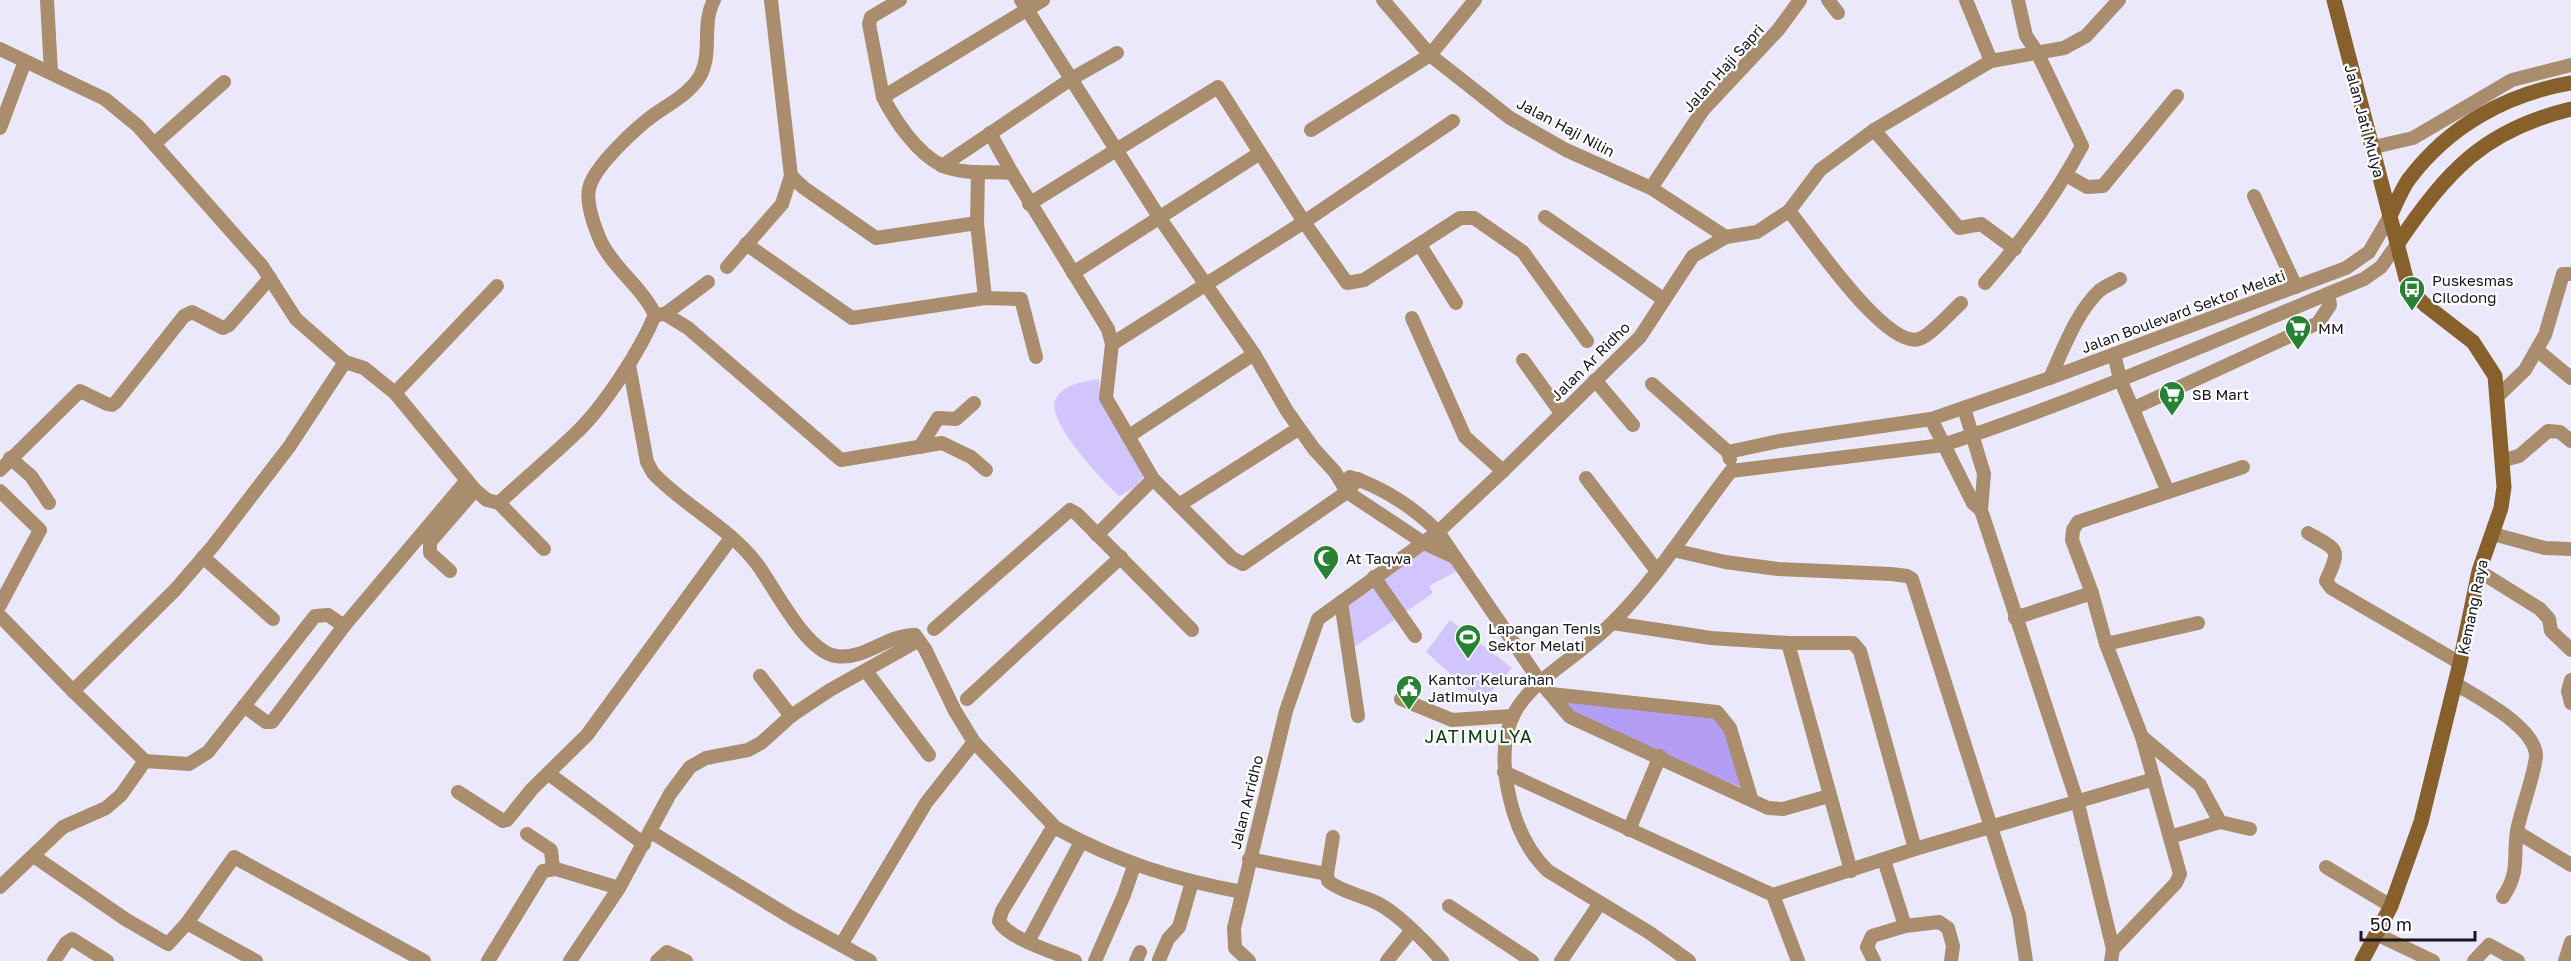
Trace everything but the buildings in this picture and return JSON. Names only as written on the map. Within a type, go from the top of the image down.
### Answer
[{"type":"street","points":[[47,0],[51,72]]},
{"type":"street","points":[[714,0],[708,11],[705,60],[700,74],[688,90],[633,132],[597,172],[588,191],[588,202],[601,241],[620,269],[660,315],[688,328],[842,460],[944,444],[971,457],[986,470]]},
{"type":"street","points":[[727,267],[782,204],[791,176],[771,0]]},
{"type":"street","points":[[900,0],[871,16],[869,24],[883,97],[914,141],[942,166],[978,172],[1012,173]]},
{"type":"street","points":[[883,97],[1024,5],[1044,0]]},
{"type":"street","name":"Jalan Haji Nilin","points":[[1383,0],[1430,55],[1510,118],[1566,150],[1651,188],[1726,237]]},
{"type":"street","points":[[1311,130],[1430,55],[1475,0]]},
{"type":"street","name":"Jalan Haji Sapri","points":[[1651,188],[1702,110],[1778,30],[1800,0]]},
{"type":"street","points":[[1828,0],[1838,13]]},
{"type":"street","points":[[1966,0],[1991,62]]},
{"type":"street","points":[[1985,283],[2015,249],[2066,176],[2082,146],[2037,52],[2026,36],[2018,0]]},
{"type":"street","name":"Jalan Ar Ridho","points":[[1306,648],[1313,628],[1324,612],[1438,532],[1640,337],[1693,256],[1726,237],[1757,232],[1789,211],[1821,170],[1874,130],[1991,62],[2064,48],[2086,36],[2119,0]]},
{"type":"street","name":"Jalan Jati Mulya","points":[[2334,0],[2398,243]]},
{"type":"street","points":[[1024,5],[1159,218],[1208,285],[1254,354],[1298,429],[1335,472],[1347,492],[1424,543],[1454,557]]},
{"type":"street","points":[[0,49],[105,99],[130,119],[270,278],[296,319],[345,362],[364,368],[395,393],[471,485],[487,500],[499,503],[544,549]]},
{"type":"street","points":[[942,166],[1071,79],[1117,53]]},
{"type":"street","points":[[0,128],[25,61]]},
{"type":"street","points":[[2374,147],[2414,138],[2512,80],[2571,65]]},
{"type":"street","points":[[154,144],[224,82]]},
{"type":"street","points":[[2390,216],[2408,180],[2461,125],[2508,99],[2571,83]]},
{"type":"street","points":[[1029,204],[1215,87],[1220,89],[1304,222],[1347,283],[1364,280],[1460,218],[1474,218],[1523,252],[1587,341]]},
{"type":"street","points":[[2066,176],[2088,187],[2103,186],[2176,96]]},
{"type":"street","points":[[1731,471],[1943,445],[2120,379],[2364,279],[2381,267],[2428,198],[2464,161],[2500,135],[2535,117],[2571,109]]},
{"type":"street","points":[[1112,344],[1208,285],[1453,121]]},
{"type":"street","points":[[1874,130],[1959,228],[1981,224],[2015,249]]},
{"type":"street","points":[[990,133],[1029,204],[1108,329],[1112,344],[1106,394],[1153,479],[1232,558],[1243,564],[1347,492],[1358,479]]},
{"type":"street","points":[[2414,138],[2426,161]]},
{"type":"street","points":[[1073,273],[1260,153]]},
{"type":"street","points":[[978,172],[977,223],[985,298]]},
{"type":"street","points":[[2380,173],[2396,181],[2408,180]]},
{"type":"street","points":[[791,176],[873,238],[977,223]]},
{"type":"street","points":[[2254,196],[2296,287]]},
{"type":"street","points":[[1789,211],[1856,297],[1878,320],[1911,340],[1920,339],[1961,303]]},
{"type":"street","name":"Jalan Boulevard Sektor Melati","points":[[1728,452],[1779,441],[1931,419],[2050,378],[2358,262],[2369,252],[2390,216]]},
{"type":"street","points":[[1545,217],[1663,299]]},
{"type":"street","name":"Kemang Raya","points":[[2362,961],[2391,906],[2421,822],[2456,684],[2479,571],[2501,507],[2504,460],[2495,376],[2482,352],[2413,293],[2402,266],[2398,243]]},
{"type":"street","points":[[746,244],[852,318],[985,298],[1023,301],[1036,357]]},
{"type":"street","points":[[1420,245],[1456,303]]},
{"type":"street","points":[[2498,396],[2525,370],[2537,350],[2545,335],[2563,274],[2571,274]]},
{"type":"street","points":[[0,470],[80,391],[107,404],[112,405],[116,402],[184,316],[192,312],[223,328],[229,325],[270,278]]},
{"type":"street","points":[[2050,378],[2085,310],[2100,291],[2120,279]]},
{"type":"street","points":[[499,503],[576,433],[628,365],[660,315],[708,282]]},
{"type":"street","points":[[395,393],[497,286]]},
{"type":"street","points":[[2134,408],[2318,323],[2330,305],[2328,294]]},
{"type":"street","points":[[1412,318],[1465,437],[1503,471]]},
{"type":"street","points":[[2537,350],[2571,378]]},
{"type":"street","points":[[1129,436],[1254,354]]},
{"type":"street","points":[[2114,354],[2120,379],[2168,492]]},
{"type":"street","points":[[1523,360],[1561,413]]},
{"type":"street","points":[[73,691],[175,590],[203,557],[289,447],[345,362]]},
{"type":"street","points":[[628,365],[647,462],[653,473],[752,558],[796,621],[825,652],[847,657],[901,635],[919,642],[974,742],[1056,828],[1134,866],[1192,882],[1242,892]]},
{"type":"street","points":[[1595,380],[1633,425]]},
{"type":"street","points":[[1652,384],[1728,452],[1731,471],[1657,571],[1613,623],[1521,700],[1511,716],[1505,735],[1504,772],[1511,804],[1527,846],[1548,871],[1689,961]]},
{"type":"street","points":[[920,447],[934,421],[942,417],[956,419],[974,403]]},
{"type":"street","points":[[1964,408],[1984,474],[1981,510],[2078,804],[2112,955]]},
{"type":"street","points":[[1931,419],[1973,503],[1981,510]]},
{"type":"street","points":[[1179,505],[1298,429]]},
{"type":"street","points":[[2504,460],[2519,456],[2548,431],[2560,432],[2571,441]]},
{"type":"street","points":[[10,458],[31,476],[49,503]]},
{"type":"street","points":[[2112,955],[2179,878],[2180,874],[2142,737],[2106,644],[2092,593],[2072,540],[2073,530],[2078,522],[2243,467]]},
{"type":"street","points":[[1335,472],[1358,479],[1429,522],[1541,683],[1575,720],[1776,809],[1829,796]]},
{"type":"street","points":[[1586,478],[1657,571]]},
{"type":"street","points":[[1100,532],[1129,500],[1153,479]]},
{"type":"street","points":[[450,571],[430,553],[428,548],[435,534],[471,485]]},
{"type":"street","points":[[244,706],[266,722],[272,722],[344,626],[471,485]]},
{"type":"street","points":[[0,491],[40,530],[0,605]]},
{"type":"street","points":[[934,629],[1066,511],[1071,510],[1100,532],[1121,557],[1192,630]]},
{"type":"street","points":[[2308,532],[2336,552],[2336,562],[2326,581],[2331,588],[2460,663]]},
{"type":"street","points":[[2493,534],[2545,549],[2571,549]]},
{"type":"street","points":[[458,792],[505,821],[532,789],[587,735],[730,538]]},
{"type":"street","points":[[1673,550],[1769,568],[1891,574],[1910,578],[1915,583],[2019,915],[2026,961]]},
{"type":"street","points":[[203,557],[273,619]]},
{"type":"street","points":[[967,699],[1121,557]]},
{"type":"street","points":[[2479,571],[2540,609],[2549,619],[2551,631],[2571,650]]},
{"type":"street","points":[[1374,577],[1415,636]]},
{"type":"street","points":[[2015,618],[2092,593]]},
{"type":"street","points":[[1341,602],[1358,716]]},
{"type":"street","points":[[0,616],[145,761],[182,764],[195,762],[208,752],[315,616],[328,615],[344,626]]},
{"type":"street","points":[[1613,623],[1711,638],[1788,643],[1849,641],[1857,646],[1915,849]]},
{"type":"street","points":[[2106,644],[2198,623]]},
{"type":"street","points":[[570,961],[619,888],[670,794],[690,767],[706,758],[748,750],[761,743],[791,716],[830,690],[919,642]]},
{"type":"street","points":[[1788,643],[1851,871]]},
{"type":"street","name":"Jalan Arridho","points":[[1249,961],[1235,948],[1233,939],[1249,859],[1286,711],[1306,648]]},
{"type":"street","points":[[866,671],[929,755]]},
{"type":"street","points":[[760,676],[791,716]]},
{"type":"street","points":[[2571,680],[2568,691],[2571,703]]},
{"type":"street","points":[[2456,684],[2502,714],[2531,741],[2536,756],[2517,832],[2515,876],[2503,897]]},
{"type":"street","points":[[1551,694],[1717,712],[1730,728],[1751,798]]},
{"type":"street","points":[[1401,699],[1452,720],[1469,721],[1511,716]]},
{"type":"street","points":[[2142,737],[2200,785],[2220,822]]},
{"type":"street","points":[[841,945],[926,803],[974,742]]},
{"type":"street","points":[[1629,830],[1660,756]]},
{"type":"street","points":[[0,886],[35,856],[63,827],[106,808],[121,795],[145,761]]},
{"type":"street","points":[[1504,772],[1773,895],[1915,849],[2078,804],[2154,779]]},
{"type":"street","points":[[549,774],[648,838],[870,961]]},
{"type":"street","points":[[2170,837],[2220,822],[2250,829]]},
{"type":"street","points":[[1056,828],[1048,834],[1000,916],[1001,926],[1028,942],[1075,961]]},
{"type":"street","points":[[2517,832],[2571,865]]},
{"type":"street","points":[[527,834],[551,850],[553,869]]},
{"type":"street","points":[[1327,878],[1333,837]]},
{"type":"street","points":[[1028,942],[1081,842]]},
{"type":"street","points":[[35,856],[165,944],[170,944],[188,923],[234,857],[400,955],[424,961]]},
{"type":"street","points":[[1249,859],[1327,878],[1342,890],[1382,906],[1442,961]]},
{"type":"street","points":[[1884,860],[1905,926]]},
{"type":"street","points":[[1095,961],[1134,866]]},
{"type":"street","points":[[2326,867],[2391,906]]},
{"type":"street","points":[[488,961],[543,871],[553,869],[619,888]]},
{"type":"street","points":[[1159,960],[1168,939],[1179,927],[1192,882]]},
{"type":"street","points":[[1773,895],[1798,961]]},
{"type":"street","points":[[1561,961],[1600,903]]},
{"type":"street","points":[[1449,906],[1532,961]]},
{"type":"street","points":[[1874,961],[1867,947],[1869,939],[1905,926],[1939,922],[1948,928],[1953,946],[1951,961]]},
{"type":"street","points":[[188,923],[256,961]]},
{"type":"street","points":[[1387,961],[1411,931]]},
{"type":"street","points":[[2376,934],[2430,960]]},
{"type":"street","points":[[54,961],[66,943],[72,939],[107,961]]},
{"type":"street","points":[[2565,961],[2571,942]]},
{"type":"street","points":[[2474,961],[2489,945],[2518,961]]},
{"type":"street","points":[[657,961],[662,954],[670,952],[686,961]]},
{"type":"shaded area","points":[[1099,379],[1100,399],[1144,476],[1134,488],[1119,496],[1076,449],[1058,419],[1054,406],[1057,397],[1065,389]]},
{"type":"shaded area","points":[[1423,548],[1452,562],[1457,571],[1429,586],[1433,593],[1404,613],[1382,578]]},
{"type":"shaded area","points":[[1373,584],[1396,619],[1354,647],[1345,604]]},
{"type":"shaded area","name":"Lapangan Tenis Sektor Melati","points":[[1450,620],[1512,668],[1482,702],[1426,652]]},
{"type":"shaded area","points":[[1564,701],[1714,716],[1723,725],[1745,789],[1577,717]]},
{"type":"place","name":"Puskesmas Cilodong","points":[[2412,312]]},
{"type":"place","name":"MM","points":[[2298,351]]},
{"type":"place","name":"SB Mart","points":[[2172,417]]},
{"type":"place","name":"At Taqwa","points":[[1326,581]]},
{"type":"place","name":"Lapangan Tenis Sektor Melati","points":[[1468,660]]},
{"type":"place","name":"Kantor Kelurahan Jatimulya","points":[[1409,711]]},
{"type":"district","name":"JATIMULYA","points":[[1479,736]]}]
